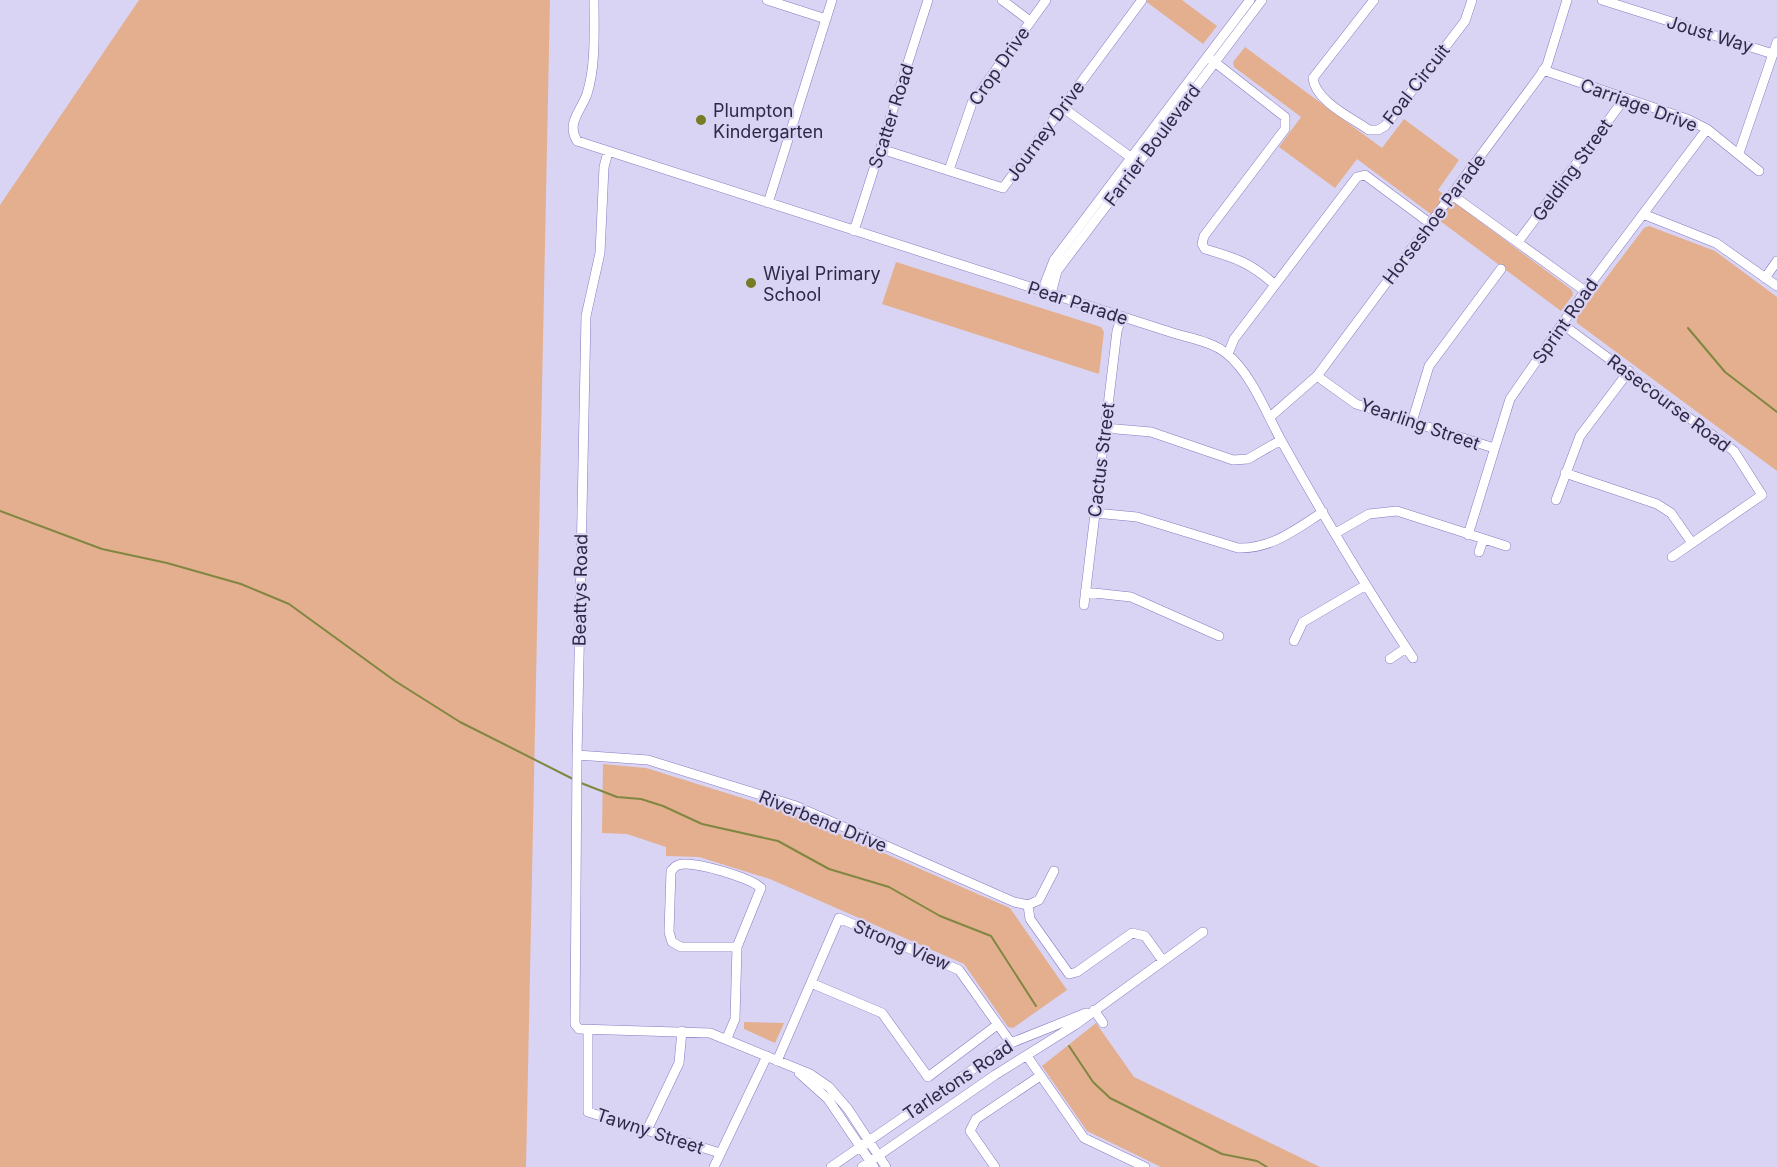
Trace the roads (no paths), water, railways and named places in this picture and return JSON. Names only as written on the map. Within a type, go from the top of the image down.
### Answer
[{"type":"street","name":"Pear Parade","points":[[594,0],[591,78],[586,96],[572,124],[572,133],[577,141],[1122,316],[1219,348],[1228,354],[1270,417],[1281,440],[1366,585],[1413,658]]},
{"type":"street","points":[[767,0],[826,19]]},
{"type":"street","points":[[768,203],[832,0]]},
{"type":"street","name":"Scatter Road","points":[[854,231],[928,0]]},
{"type":"street","points":[[1002,0],[1030,21]]},
{"type":"street","name":"Crop Drive","points":[[949,170],[972,103],[1046,0]]},
{"type":"street","name":"Farrier Boulevard","points":[[1212,59],[1250,0]]},
{"type":"street","name":"Farrier Boulevard","points":[[1046,293],[1054,260],[1212,59],[1262,0]]},
{"type":"street","name":"Foal Circuit","points":[[1374,0],[1313,78],[1314,86],[1324,98],[1369,130],[1378,130],[1385,126],[1465,21],[1472,0]]},
{"type":"street","name":"Horseshoe Parade","points":[[1270,417],[1317,376],[1543,70],[1568,0]]},
{"type":"street","name":"Joust Way","points":[[1602,0],[1773,54],[1777,42]]},
{"type":"street","name":"Journey Drive","points":[[881,149],[1003,188],[1137,2]]},
{"type":"street","points":[[1739,153],[1773,54]]},
{"type":"street","points":[[1212,59],[1285,117],[1285,129],[1204,236],[1202,244],[1205,249],[1244,260],[1257,268],[1275,285]]},
{"type":"street","name":"Carriage Drive","points":[[1543,70],[1687,119],[1707,129],[1759,171]]},
{"type":"street","name":"Gelding Street","points":[[1518,242],[1625,98]]},
{"type":"street","points":[[1062,107],[1134,159]]},
{"type":"street","name":"Sprint Road","points":[[1468,535],[1510,399],[1585,291],[1707,129]]},
{"type":"street","name":"Beattys Road","points":[[583,1030],[575,1024],[577,754],[586,316],[600,253],[604,167],[608,152]]},
{"type":"street","points":[[1228,354],[1234,339],[1357,177],[1365,175],[1431,224]]},
{"type":"street","points":[[1452,195],[1585,291]]},
{"type":"street","points":[[1643,214],[1716,243],[1777,286]]},
{"type":"street","points":[[1765,278],[1777,261]]},
{"type":"street","points":[[1412,422],[1430,366],[1501,269]]},
{"type":"street","name":"Cactus Street","points":[[1084,605],[1117,331],[1122,316]]},
{"type":"street","name":"Rasecourse Road","points":[[1562,324],[1629,371],[1734,451],[1762,495],[1692,543]]},
{"type":"street","points":[[1556,500],[1580,436],[1629,371]]},
{"type":"street","name":"Yearling Street","points":[[1317,376],[1356,404],[1494,448]]},
{"type":"street","points":[[1105,428],[1151,432],[1233,460],[1248,459],[1281,440]]},
{"type":"street","points":[[1565,473],[1657,504],[1671,513],[1692,543],[1672,557]]},
{"type":"street","points":[[1336,533],[1369,514],[1397,511],[1506,546]]},
{"type":"street","points":[[1095,513],[1137,517],[1238,548],[1250,548],[1270,544],[1323,512]]},
{"type":"street","points":[[1479,552],[1483,540]]},
{"type":"street","points":[[1294,641],[1303,622],[1366,585]]},
{"type":"street","points":[[1085,592],[1131,597],[1219,636]]},
{"type":"street","points":[[1390,659],[1406,648]]},
{"type":"street","name":"Riverbend Drive","points":[[577,754],[648,760],[796,806],[1014,902],[1028,905]]},
{"type":"street","points":[[727,1038],[735,1019],[737,947],[761,888],[751,882],[700,866],[678,865],[671,871],[669,932],[672,942],[681,947],[737,947]]},
{"type":"street","points":[[1054,871],[1038,900],[1028,905],[1030,919],[1069,974],[1077,972],[1132,933],[1145,936],[1163,961]]},
{"type":"street","name":"Strong View","points":[[777,1061],[839,918],[959,970],[1011,1043]]},
{"type":"street","name":"Tarletons Road","points":[[871,1159],[1027,1056],[1203,932]]},
{"type":"street","points":[[811,982],[882,1013],[928,1077],[997,1025]]},
{"type":"street","points":[[1094,1010],[1103,1023]]},
{"type":"street","name":"Tarletons Road","points":[[831,1167],[1011,1043],[1094,1010]]},
{"type":"street","points":[[583,1030],[710,1033],[727,1038],[810,1074],[830,1087],[848,1108],[871,1159],[886,1167]]},
{"type":"street","name":"Tawny Street","points":[[583,1030],[588,1112],[720,1153]]},
{"type":"street","points":[[647,1130],[679,1063],[682,1031]]},
{"type":"street","points":[[714,1167],[767,1056]]},
{"type":"street","points":[[1027,1056],[1084,1138],[1145,1167]]},
{"type":"street","points":[[995,1167],[970,1131],[970,1127],[976,1119],[1040,1076]]},
{"type":"waterway","points":[[1688,328],[1725,372],[1777,412]]},
{"type":"waterway","points":[[0,511],[102,549],[167,563],[241,584],[289,604],[395,681],[460,722],[573,779]]},
{"type":"waterway","points":[[581,783],[617,797],[641,799],[663,806],[702,824],[778,841],[829,869],[889,887],[940,916],[991,936],[1036,1006]]},
{"type":"waterway","points":[[1069,1046],[1093,1082],[1110,1098],[1222,1154],[1257,1161],[1267,1167]]},
{"type":"place","name":"Plumpton Kindergarten","points":[[701,120]]},
{"type":"place","name":"Wiyal Primary School","points":[[751,283]]}]
